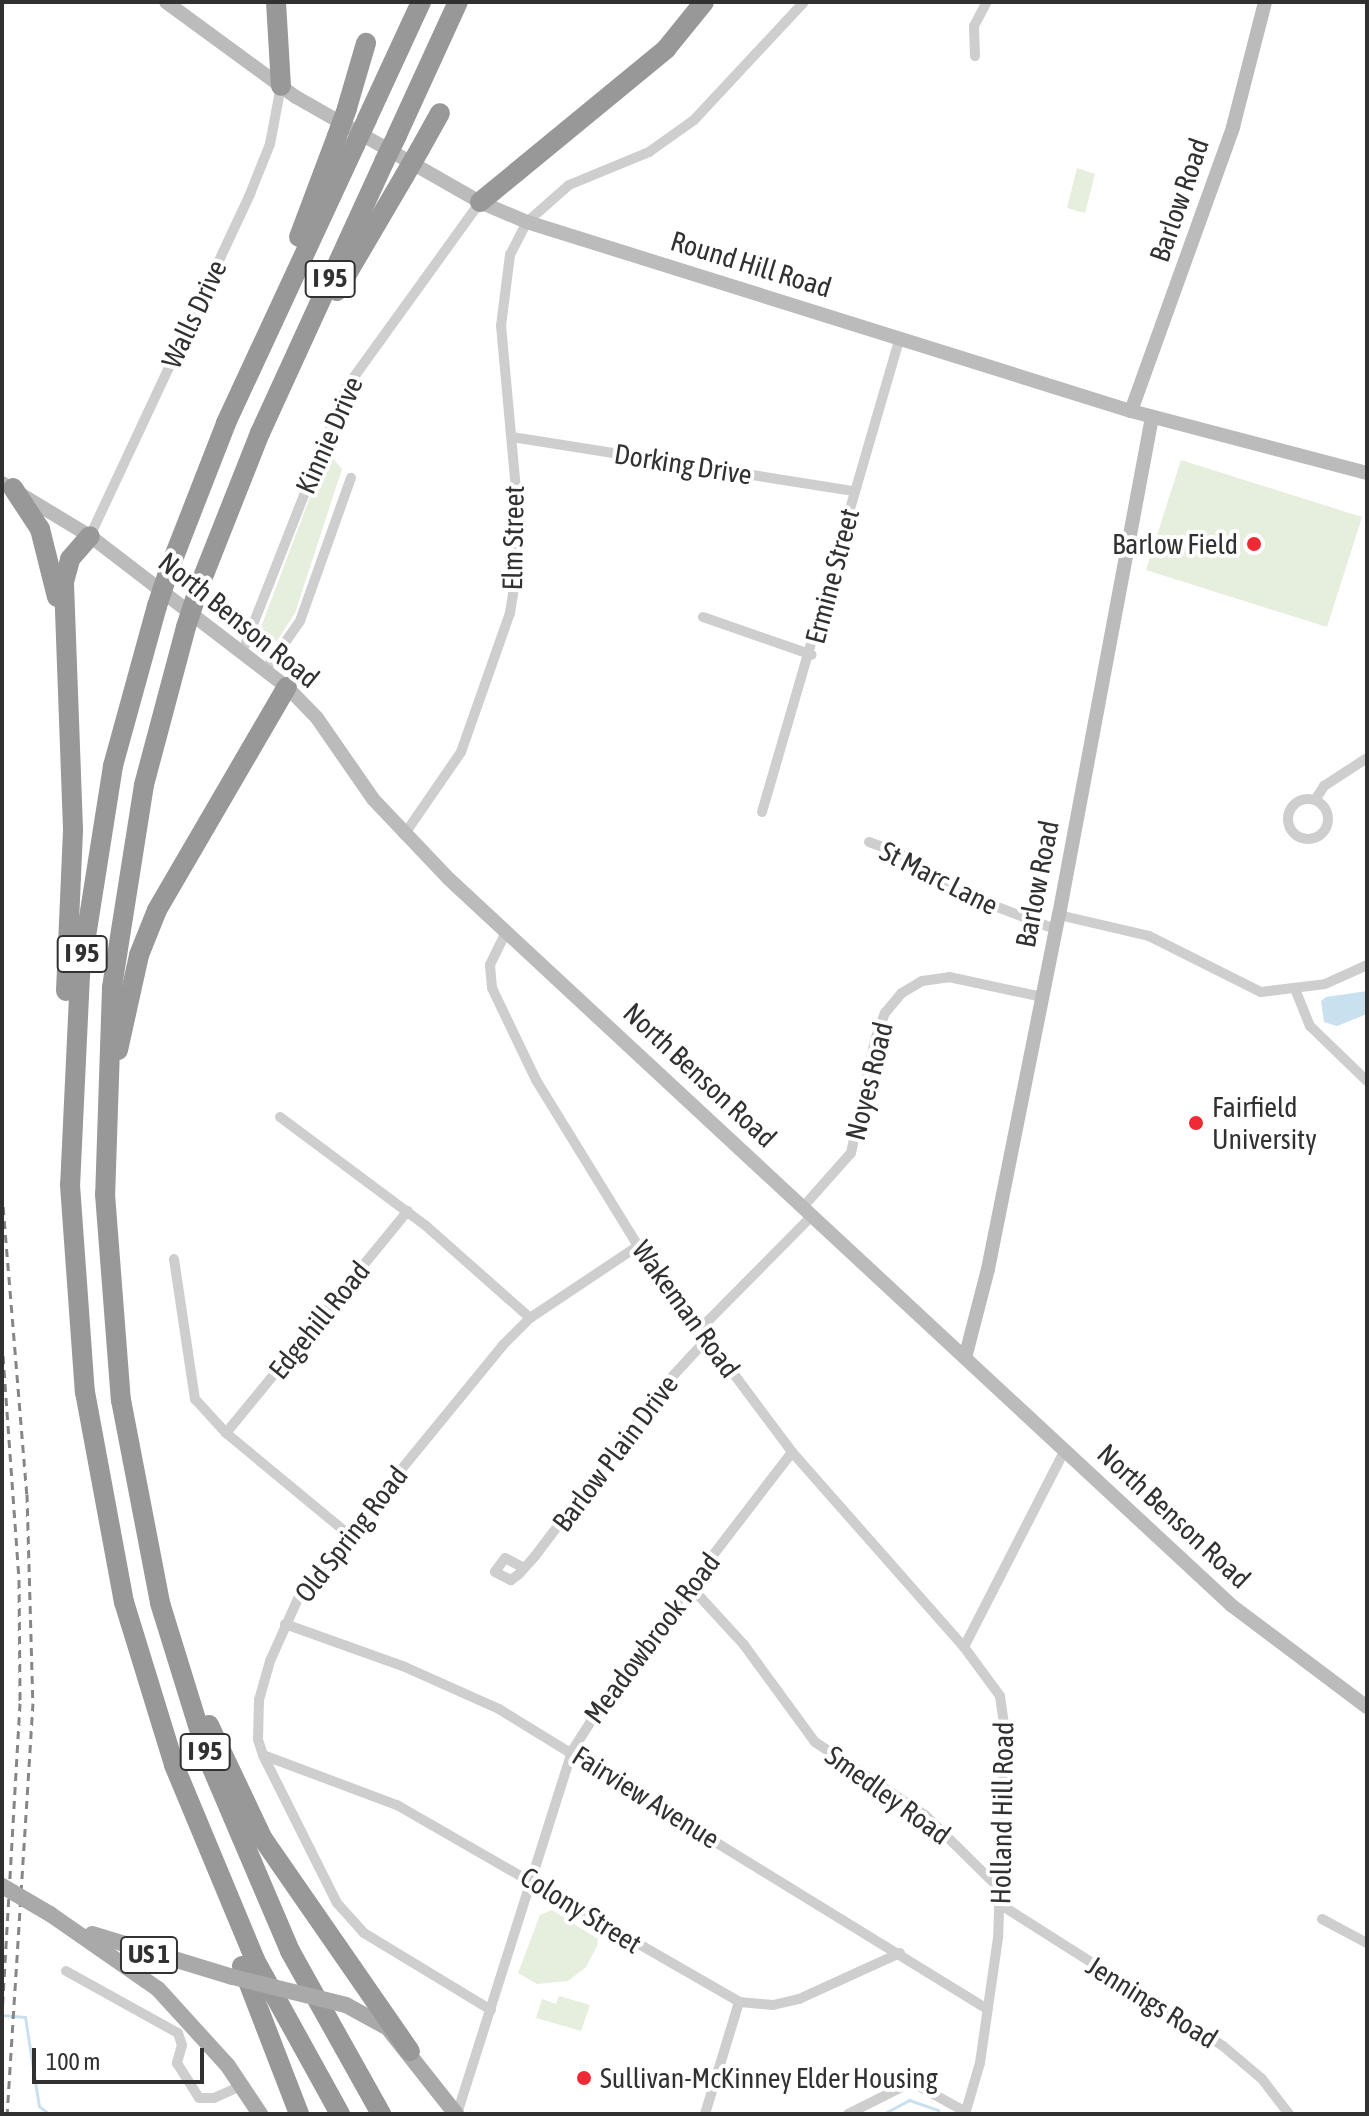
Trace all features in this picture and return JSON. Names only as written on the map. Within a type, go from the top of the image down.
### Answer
[{"type":"highway","points":[[276,2],[281,86]]},
{"type":"highway","name":"I 95","points":[[340,2114],[267,1986],[203,1844],[148,1686],[105,1517],[80,1348],[70,1185],[76,1015],[91,892],[113,766],[170,567],[346,140],[367,119],[421,2]]},
{"type":"highway","name":"I 95","points":[[381,2114],[309,1989],[255,1877],[204,1748],[160,1603],[133,1482],[116,1360],[106,1222],[105,1113],[112,988],[129,866],[153,744],[186,627],[199,587],[277,395],[458,2]]},
{"type":"highway","points":[[480,202],[666,49],[704,2]]},
{"type":"highway","points":[[346,140],[347,108],[366,43]]},
{"type":"highway","points":[[277,395],[440,113]]},
{"type":"highway","points":[[7,485],[30,508],[43,540],[67,660]]},
{"type":"highway","points":[[70,1185],[65,1017],[73,815],[65,573],[90,536]]},
{"type":"highway","points":[[105,1113],[148,931],[287,687]]},
{"type":"highway","points":[[160,1603],[250,1817],[410,2051]]},
{"type":"highway","points":[[203,1844],[233,1940],[299,2114]]},
{"type":"main road","name":"Round Hill Road","points":[[166,2],[281,86],[480,202],[527,222],[1131,411],[1367,473]]},
{"type":"main road","name":"Barlow Road","points":[[1131,411],[1233,127],[1265,2]]},
{"type":"main road","name":"Barlow Road","points":[[965,1358],[988,1269],[1057,922],[1152,417]]},
{"type":"main road","name":"North Benson Road","points":[[7,485],[90,536],[267,668],[287,687],[404,835],[1231,1605],[1367,1707]]},
{"type":"main road","name":"US 1","points":[[2,1886],[68,1925],[164,1995],[241,2086],[260,2114]]},
{"type":"main road","name":"US 1","points":[[68,1925],[182,1965],[346,2005],[388,2028],[410,2051],[457,2114]]},
{"type":"main road","points":[[164,1995],[167,1973],[182,1965]]},
{"type":"street","points":[[527,222],[569,185],[649,152],[681,131],[804,2]]},
{"type":"street","points":[[975,56],[974,26],[987,2]]},
{"type":"street","name":"Walls Drive","points":[[90,536],[250,194],[270,144],[281,86]]},
{"type":"street","name":"Kinnie Drive","points":[[243,650],[339,401],[430,265],[480,202]]},
{"type":"street","name":"Elm Street","points":[[404,835],[461,752],[510,613],[516,577],[512,437],[502,383],[501,326],[510,255],[527,222]]},
{"type":"street","name":"Ermine Street","points":[[762,812],[812,655],[854,491],[900,338]]},
{"type":"street","name":"Dorking Drive","points":[[512,437],[854,491]]},
{"type":"street","points":[[267,668],[300,621],[351,478]]},
{"type":"street","points":[[703,617],[812,655]]},
{"type":"street","points":[[1315,800],[1324,786],[1367,758]]},
{"type":"street","name":"St Marc Lane","points":[[869,842],[899,853],[956,891],[1057,922],[1149,936],[1249,990],[1295,989],[1325,984],[1367,965]]},
{"type":"street","name":"Wakeman Road","points":[[507,930],[490,965],[492,988],[543,1092],[638,1246],[792,1452],[964,1647]]},
{"type":"street","name":"Noyes Road","points":[[700,1329],[808,1211],[851,1153],[875,1040],[885,1013],[902,993],[922,981],[949,977],[1042,997]]},
{"type":"street","points":[[1295,989],[1310,1026],[1367,1081]]},
{"type":"street","points":[[280,1117],[408,1211],[530,1318]]},
{"type":"street","name":"Edgehill Road","points":[[226,1433],[408,1211]]},
{"type":"street","name":"Old Spring Road","points":[[491,2010],[364,1933],[349,1919],[319,1876],[263,1755],[258,1740],[259,1700],[285,1624],[301,1592],[347,1533],[530,1318],[638,1246]]},
{"type":"street","points":[[174,1259],[192,1394],[226,1433],[347,1533]]},
{"type":"street","name":"Barlow Plain Drive","points":[[524,1568],[707,1339]]},
{"type":"street","points":[[964,1647],[1065,1450]]},
{"type":"street","name":"Meadowbrook Road","points":[[457,2114],[572,1751],[618,1679],[792,1452]]},
{"type":"street","name":"Smedley Road","points":[[690,1586],[744,1645],[815,1742],[944,1830],[1000,1889]]},
{"type":"street","name":"Fairview Avenue","points":[[285,1624],[405,1667],[499,1709],[572,1751],[987,2009]]},
{"type":"street","name":"Holland Hill Road","points":[[964,1647],[1000,1696],[1005,1713],[1001,1905],[987,2009],[966,2113]]},
{"type":"street","name":"Colony Street","points":[[263,1755],[397,1805],[531,1879],[739,2002],[762,2006],[799,1999],[900,1953]]},
{"type":"street","name":"Jennings Road","points":[[1001,1905],[1223,2046],[1262,2079],[1289,2114]]},
{"type":"street","points":[[1322,1919],[1367,1943]]},
{"type":"street","points":[[66,1971],[178,2033],[182,2045],[177,2063],[199,2098],[214,2098],[241,2086]]},
{"type":"street","points":[[705,2114],[739,2002]]},
{"type":"street","points":[[848,2114],[906,2085],[917,2085],[966,2113]]},
{"type":"green space","points":[[1077,168],[1095,174],[1085,213],[1067,208]]},
{"type":"green space","points":[[327,452],[342,469],[295,613],[277,641],[258,635]]},
{"type":"green space","name":"Barlow Field","points":[[1181,460],[1362,517],[1327,627],[1146,570]]},
{"type":"green space","points":[[552,1910],[598,1939],[597,1946],[586,1967],[568,1981],[537,1984],[518,1973],[540,1915]]},
{"type":"green space","points":[[559,1996],[590,2005],[581,2031],[536,2018],[542,1999],[556,2004]]},
{"type":"water","points":[[1367,991],[1367,1014],[1337,1026],[1324,1022],[1321,1001],[1326,997]]},
{"type":"waterway","points":[[2,2015],[25,2017],[39,2106],[49,2114]]},
{"type":"waterway","points":[[883,2114],[909,2100],[938,2110]]},
{"type":"railway","points":[[2,1193],[27,1494],[33,1703],[7,2114]]},
{"type":"railway","points":[[2,1342],[19,1580],[20,1703],[2,2019]]},
{"type":"place","name":"Barlow Field","points":[[1254,544]]},
{"type":"place","name":"Fairfield University","points":[[1196,1123]]},
{"type":"place","name":"Sullivan-McKinney Elder Housing","points":[[584,2078]]}]
